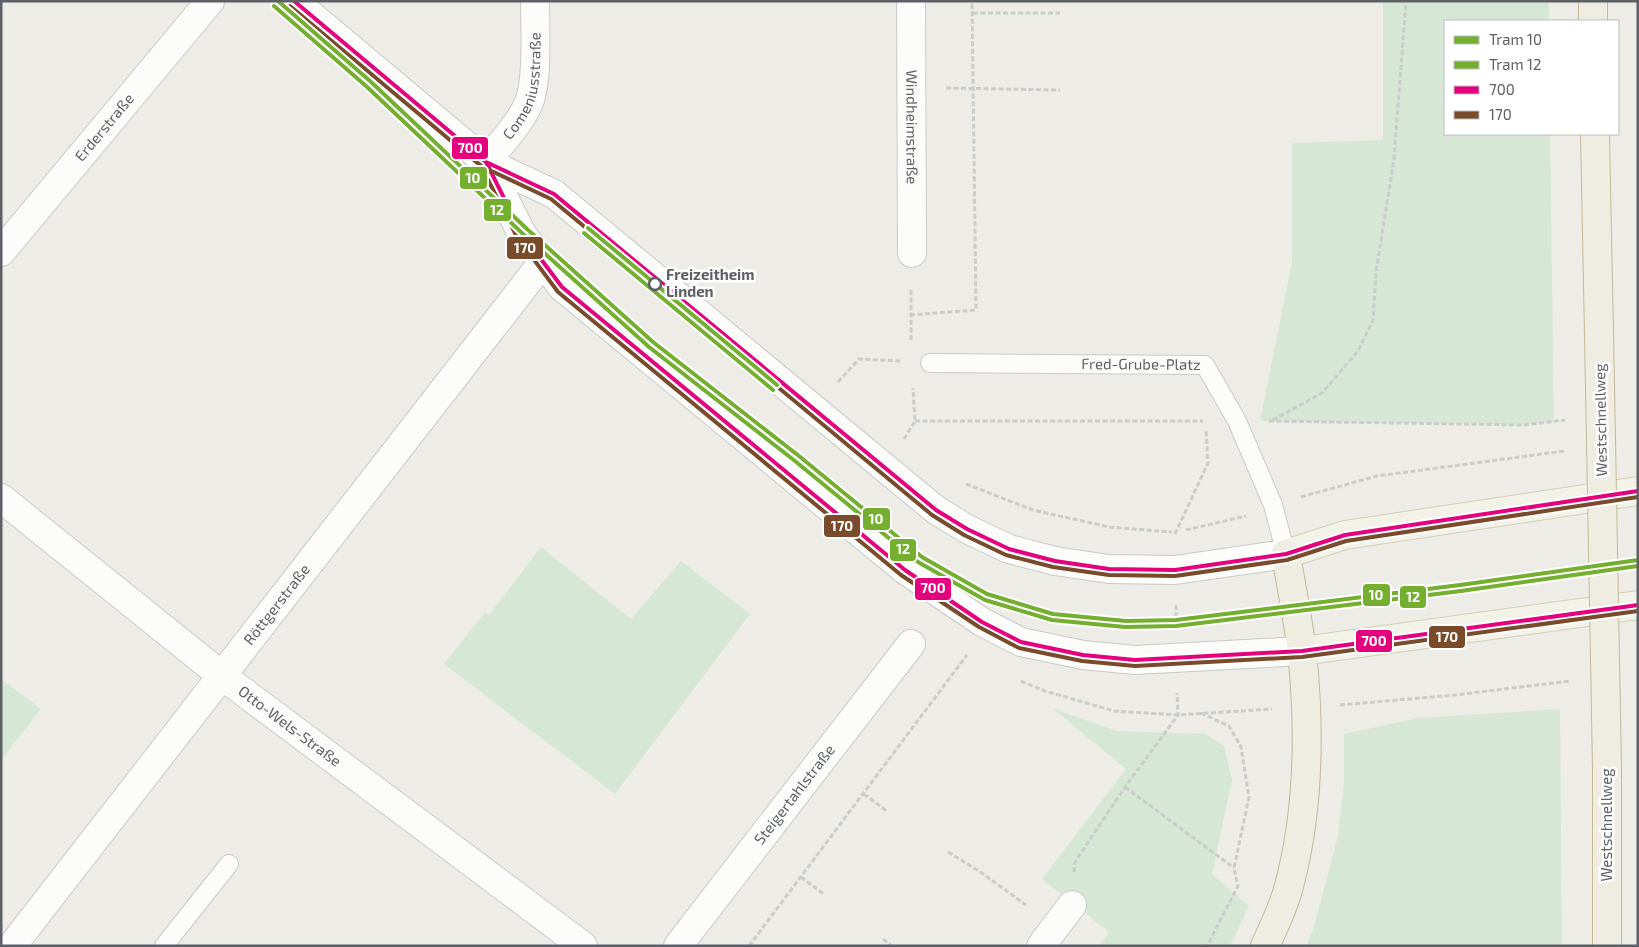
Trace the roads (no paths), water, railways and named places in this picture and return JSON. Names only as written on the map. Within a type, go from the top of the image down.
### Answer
[{"type":"highway","points":[[1593,1],[1593,20]]},
{"type":"highway","name":"Westschnellweg","points":[[1595,135],[1607,769],[1607,946]]},
{"type":"highway","points":[[1265,946],[1289,888],[1302,827],[1306,743],[1302,651],[1286,554]]},
{"type":"main road","points":[[1286,554],[1345,535],[1638,491]]},
{"type":"main road","points":[[1302,651],[1638,604]]},
{"type":"street","name":"Erderstraße","points":[[1,252],[210,1]]},
{"type":"street","points":[[294,1],[486,162],[554,194],[936,510],[967,529],[1009,549],[1055,561],[1109,569],[1175,570],[1286,554]]},
{"type":"street","name":"Comeniusstraße","points":[[486,162],[514,127],[529,103],[534,86],[535,1]]},
{"type":"street","name":"Windheimstraße","points":[[911,1],[912,253]]},
{"type":"street","points":[[486,162],[522,234],[562,288],[905,570],[982,622],[1022,642],[1083,655],[1135,660],[1302,651]]},
{"type":"street","name":"Röttgerstraße","points":[[12,946],[543,262]]},
{"type":"street","name":"Otto-Wels-Straße","points":[[1,498],[221,675],[583,946]]},
{"type":"street","name":"Steigertahlstraße","points":[[678,946],[912,644]]},
{"type":"street","points":[[1048,936],[1072,905]]},
{"type":"lane","name":"Fred-Grube-Platz","points":[[930,363],[1205,364],[1237,421],[1273,505],[1286,554]]},
{"type":"lane","points":[[164,946],[229,864]]},
{"type":"tram line","name":"10","points":[[278,1],[370,81],[527,229],[653,342],[799,456],[922,557],[987,594],[1053,614],[1126,621],[1176,620],[1460,585],[1638,560]]},
{"type":"tram line","name":"12","points":[[274,6],[366,86],[523,234],[649,347],[795,461],[918,562],[985,600],[1052,620],[1125,627],[1176,626],[1461,591],[1638,566]]},
{"type":"tram line","name":"10","points":[[588,228],[777,385]]},
{"type":"tram line","name":"12","points":[[584,233],[773,390]]},
{"type":"place","name":"Freizeitheim Linden","points":[[655,284]]}]
